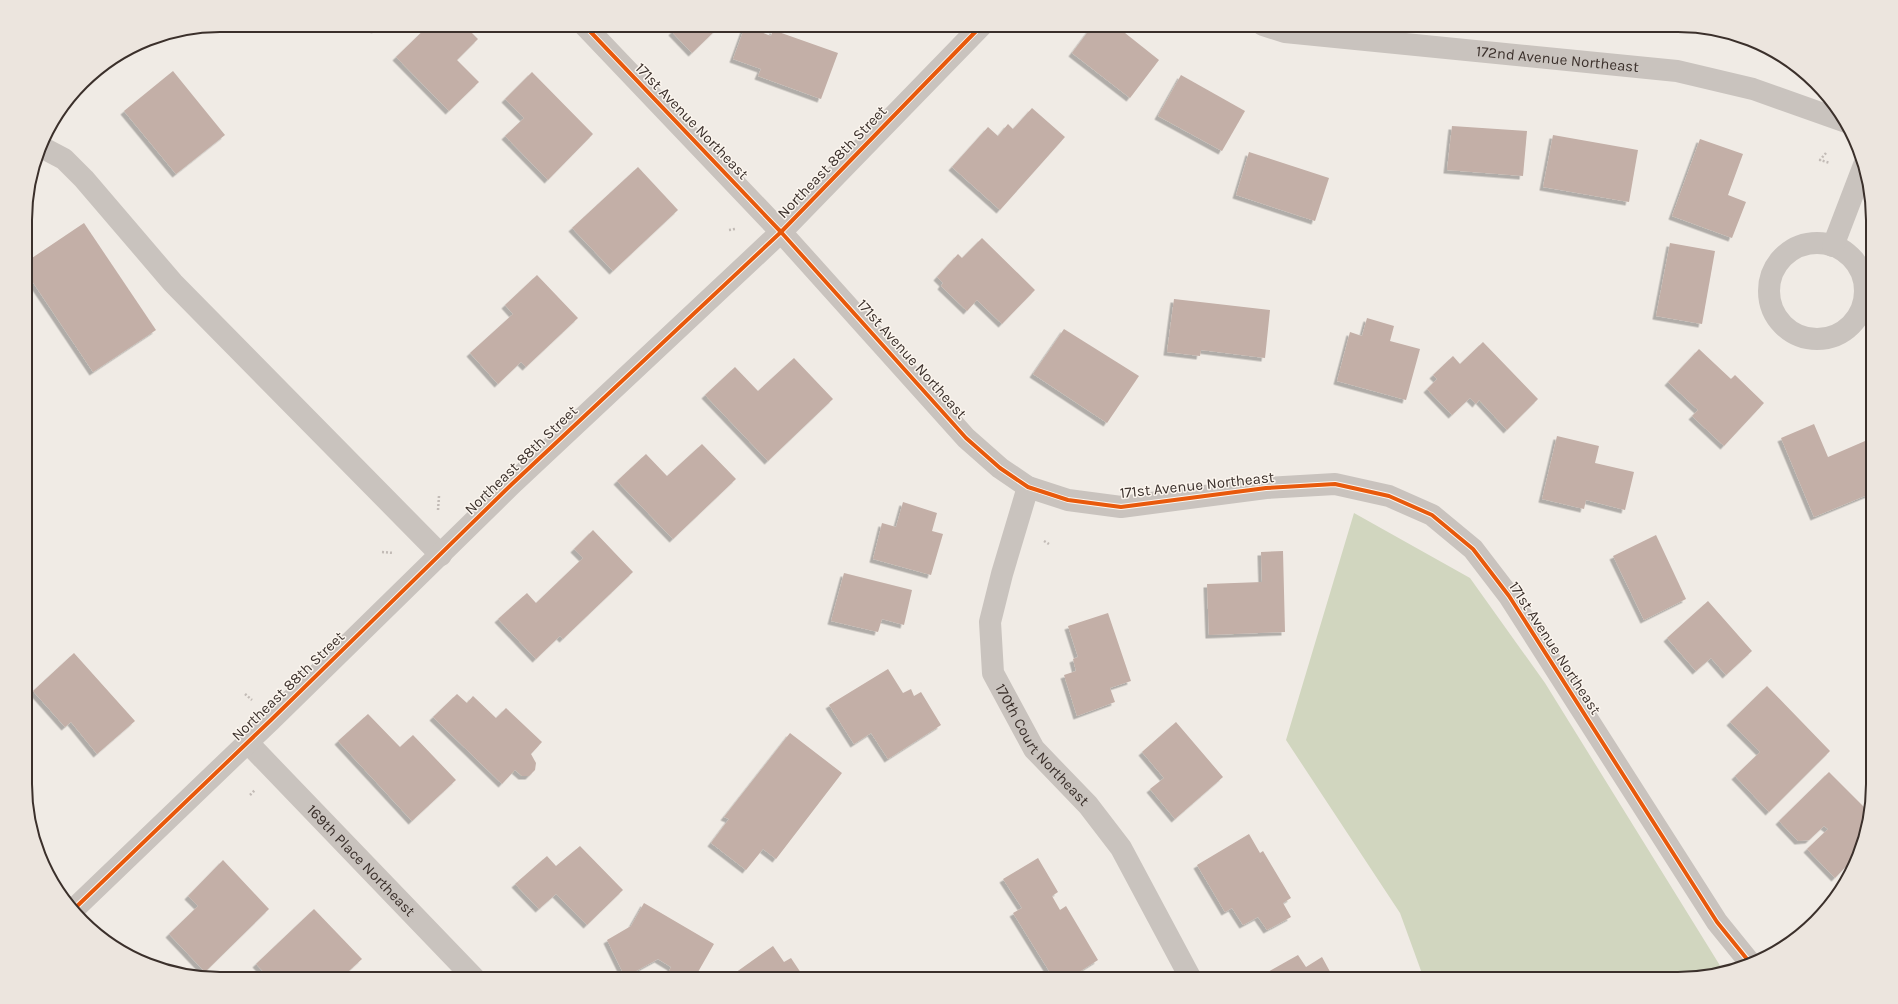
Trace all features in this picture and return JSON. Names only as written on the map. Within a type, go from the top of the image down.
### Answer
[{"type":"street","name":"171st Avenue Northeast","points":[[591,32],[781,232],[966,438],[1000,468],[1028,487],[1068,500],[1121,507],[1266,488],[1335,484],[1389,496],[1432,515],[1473,549],[1509,596],[1717,922],[1746,959]]},
{"type":"street","name":"Northeast 88th Street","points":[[77,906],[248,743],[511,485],[781,232],[975,32]]},
{"type":"street","name":"172nd Avenue Northeast","points":[[1285,32],[1677,71],[1753,89],[1836,118]]},
{"type":"street","points":[[46,149],[64,159],[84,178],[172,283],[440,555]]},
{"type":"street","points":[[1833,246],[1861,175]]},
{"type":"street","points":[[1811,243],[1833,246],[1841,249],[1853,260],[1862,273],[1865,288],[1863,304],[1856,318],[1846,329],[1831,337],[1816,339],[1800,336],[1786,328],[1776,316],[1770,301],[1769,285],[1774,270],[1783,257],[1796,248],[1811,243]]},
{"type":"street","name":"170th Court Northeast","points":[[1028,487],[1002,574],[990,622],[993,673],[1034,749],[1088,805],[1121,848],[1187,972]]},
{"type":"street","name":"169th Place Northeast","points":[[248,743],[468,972]]},
{"type":"path","points":[[1826,153],[1820,160],[1830,163]]},
{"type":"path","points":[[729,230],[735,229]]},
{"type":"path","points":[[438,510],[439,496]]},
{"type":"path","points":[[1044,541],[1049,544]]},
{"type":"path","points":[[382,552],[394,553]]},
{"type":"path","points":[[245,694],[254,702]]},
{"type":"path","points":[[250,795],[255,790]]},
{"type":"green space","points":[[1354,513],[1470,578],[1545,683],[1721,967],[1690,972],[1421,972],[1400,913],[1286,740]]},
{"type":"building","points":[[422,32],[471,32],[478,39],[457,60],[479,82],[449,111],[396,57]]},
{"type":"building","points":[[672,32],[714,32],[692,53]]},
{"type":"building","points":[[743,32],[761,32],[771,36],[772,32],[779,32],[838,53],[821,99],[758,76],[761,69],[733,59]]},
{"type":"building","points":[[1088,32],[1124,32],[1159,60],[1130,98],[1072,53]]},
{"type":"building","points":[[173,71],[225,135],[176,174],[124,111]]},
{"type":"building","points":[[532,72],[593,134],[548,180],[505,136],[524,118],[505,99]]},
{"type":"building","points":[[1181,75],[1245,111],[1222,151],[1158,116]]},
{"type":"building","points":[[1032,108],[1065,137],[1000,210],[952,167],[988,127],[998,136],[1008,124],[1013,129]]},
{"type":"building","points":[[1452,126],[1527,131],[1523,176],[1447,170]]},
{"type":"building","points":[[1553,135],[1638,150],[1629,202],[1543,187]]},
{"type":"building","points":[[1700,139],[1743,154],[1728,195],[1746,202],[1732,238],[1672,216]]},
{"type":"building","points":[[1249,152],[1329,178],[1315,221],[1236,195]]},
{"type":"building","points":[[638,167],[678,210],[613,271],[572,228]]},
{"type":"building","points":[[84,223],[156,330],[93,372],[32,281],[32,258]]},
{"type":"building","points":[[982,238],[1035,290],[1002,324],[977,300],[967,311],[941,286],[943,283],[937,277],[958,254],[962,258]]},
{"type":"building","points":[[1670,243],[1715,251],[1702,324],[1656,316]]},
{"type":"building","points":[[537,275],[578,318],[526,367],[521,362],[498,384],[470,353],[513,314],[505,305]]},
{"type":"building","points":[[1174,299],[1270,310],[1265,358],[1201,350],[1200,356],[1167,352]]},
{"type":"building","points":[[1367,318],[1394,326],[1390,341],[1420,349],[1406,400],[1337,381],[1350,332],[1362,336]]},
{"type":"building","points":[[1064,329],[1139,376],[1107,423],[1033,374]]},
{"type":"building","points":[[1483,342],[1538,399],[1507,430],[1479,400],[1476,404],[1470,398],[1452,415],[1427,389],[1437,379],[1433,375],[1453,356],[1460,364]]},
{"type":"building","points":[[1699,349],[1731,379],[1735,375],[1764,403],[1724,446],[1692,416],[1698,410],[1668,382]]},
{"type":"building","points":[[794,358],[833,399],[768,461],[705,395],[735,367],[758,391]]},
{"type":"building","points":[[1814,424],[1828,457],[1866,441],[1866,495],[1814,517],[1781,438]]},
{"type":"building","points":[[1557,436],[1599,446],[1595,463],[1634,472],[1625,510],[1586,500],[1584,509],[1542,499]]},
{"type":"building","points":[[702,444],[736,479],[673,539],[617,481],[646,454],[667,476]]},
{"type":"building","points":[[903,502],[937,513],[932,531],[943,534],[931,575],[873,559],[882,523],[896,527]]},
{"type":"building","points":[[593,530],[633,572],[563,639],[560,636],[536,659],[498,619],[527,593],[536,603],[583,558],[574,549]]},
{"type":"building","points":[[1656,535],[1686,599],[1644,620],[1613,556]]},
{"type":"building","points":[[1283,551],[1285,632],[1209,635],[1207,584],[1262,582],[1261,552]]},
{"type":"building","points":[[844,573],[912,590],[904,625],[882,619],[878,632],[831,621]]},
{"type":"building","points":[[1708,601],[1752,651],[1726,675],[1711,658],[1696,671],[1667,638]]},
{"type":"building","points":[[1108,613],[1131,681],[1110,688],[1115,702],[1077,716],[1064,675],[1076,671],[1073,659],[1078,657],[1068,626]]},
{"type":"building","points":[[74,653],[135,721],[97,754],[71,722],[65,727],[33,691]]},
{"type":"building","points":[[888,669],[903,693],[911,689],[914,696],[921,692],[941,725],[888,759],[871,733],[854,744],[829,705]]},
{"type":"building","points":[[1767,686],[1830,751],[1769,812],[1735,776],[1760,752],[1730,722]]},
{"type":"building","points":[[457,694],[467,703],[473,696],[496,718],[506,708],[542,742],[531,754],[536,763],[535,770],[529,776],[522,776],[515,770],[502,784],[433,717]]},
{"type":"building","points":[[368,714],[400,747],[413,735],[456,780],[412,821],[338,741]]},
{"type":"building","points":[[1176,722],[1223,777],[1175,819],[1150,789],[1164,778],[1142,752]]},
{"type":"building","points":[[790,733],[842,773],[776,859],[763,849],[746,870],[711,843],[729,819],[724,817]]},
{"type":"building","points":[[1829,772],[1864,807],[1860,833],[1852,856],[1848,864],[1835,878],[1807,849],[1828,829],[1824,826],[1809,840],[1798,841],[1779,821]]},
{"type":"building","points":[[1249,834],[1260,853],[1263,851],[1291,898],[1283,903],[1291,917],[1267,930],[1258,917],[1243,925],[1232,908],[1225,912],[1197,865]]},
{"type":"building","points":[[580,846],[623,890],[587,925],[556,894],[539,909],[515,884],[547,856],[556,866]]},
{"type":"building","points":[[1038,858],[1058,892],[1052,896],[1060,910],[1066,906],[1098,960],[1079,972],[1050,972],[1013,913],[1022,908],[1003,879]]},
{"type":"building","points":[[223,860],[269,909],[204,971],[169,934],[198,906],[188,896]]},
{"type":"building","points":[[644,903],[714,944],[698,972],[668,972],[671,967],[658,959],[634,972],[623,972],[607,940],[631,926]]},
{"type":"building","points":[[314,909],[362,959],[348,972],[263,972],[256,964]]},
{"type":"building","points":[[773,946],[784,962],[791,958],[800,972],[736,972]]},
{"type":"building","points":[[1298,955],[1306,967],[1322,957],[1330,972],[1268,972]]},
{"type":"cycle path","points":[[591,32],[781,232],[966,438],[1000,468],[1028,487],[1068,500],[1121,507],[1266,488],[1335,484],[1389,496],[1432,515],[1473,549],[1509,596],[1717,922],[1747,959]]},
{"type":"cycle path","points":[[77,906],[271,720],[511,485],[781,232],[975,32]]}]
